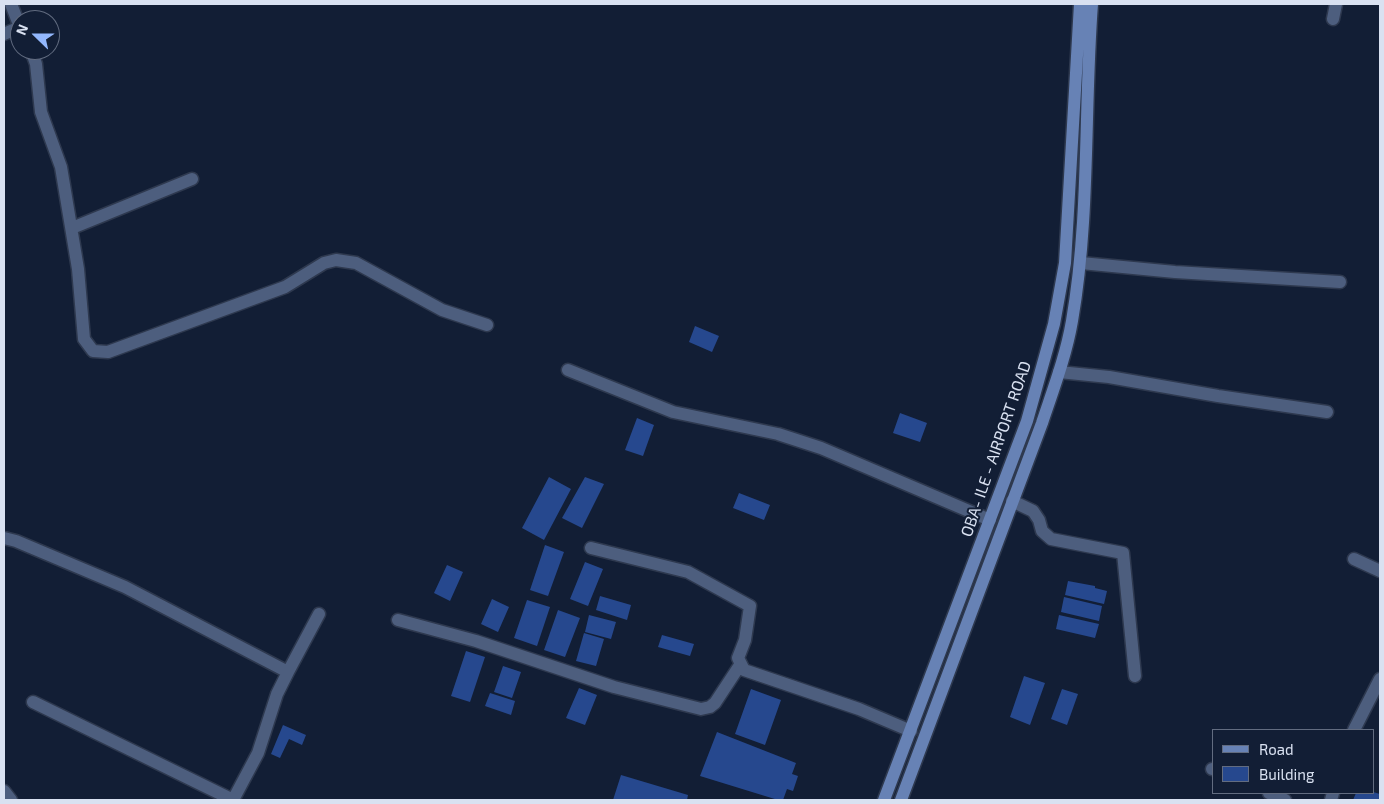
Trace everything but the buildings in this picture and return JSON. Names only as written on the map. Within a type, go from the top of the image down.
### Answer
[{"type":"main road","name":"OBA- ILE - AIRPORT ROAD","points":[[884,800],[1027,421],[1054,324],[1065,263],[1080,4]]},
{"type":"main road","name":"OBA- ILE - AIRPORT ROAD","points":[[901,800],[1059,372],[1072,323],[1081,263],[1092,4]]},
{"type":"street","points":[[1333,19],[1336,4]]},
{"type":"street","points":[[35,60],[41,112],[61,167],[72,228],[78,269],[84,339],[93,351],[108,352],[279,289],[324,263],[336,260],[356,263],[442,310],[487,325]]},
{"type":"street","points":[[72,228],[192,179]]},
{"type":"street","points":[[1081,263],[1175,272],[1340,282]]},
{"type":"street","points":[[568,370],[673,412],[778,434],[821,448],[990,520]]},
{"type":"street","points":[[1059,372],[1109,377],[1326,412]]},
{"type":"street","points":[[1012,501],[1033,512],[1039,520],[1042,531],[1051,539],[1123,552],[1125,556],[1135,676]]},
{"type":"street","points":[[4,538],[16,540],[125,587],[288,672]]},
{"type":"street","points":[[591,548],[688,572],[750,606],[745,640],[738,658],[744,670],[859,710],[910,731]]},
{"type":"street","points":[[1354,559],[1380,571]]},
{"type":"street","points":[[32,702],[233,800],[258,753],[276,694],[320,614]]},
{"type":"street","points":[[398,620],[476,640],[614,687],[701,709],[710,707],[715,703],[740,665]]},
{"type":"street","points":[[1355,729],[1380,679]]},
{"type":"street","points":[[4,791],[11,800]]},
{"type":"street","points":[[1271,794],[1286,800]]}]
